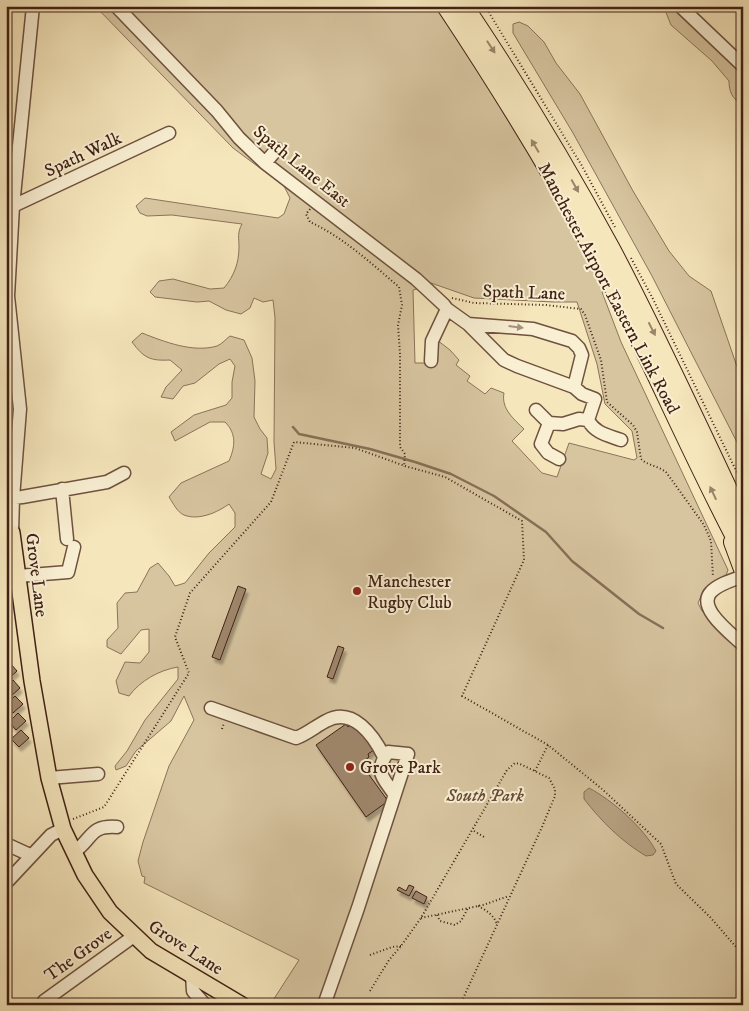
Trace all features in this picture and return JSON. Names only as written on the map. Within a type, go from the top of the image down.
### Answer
[{"type":"highway","name":"Manchester Airport Eastern Link Road","points":[[446,6],[521,123],[596,255],[734,521]]},
{"type":"highway","name":"Manchester Airport Eastern Link Road","points":[[464,6],[531,110],[611,249],[672,370],[734,521],[743,552]]},
{"type":"highway","points":[[734,521],[743,570]]},
{"type":"main road","name":"Grove Lane","points":[[9,533],[18,576],[32,681],[49,778],[62,826],[85,875],[110,912],[151,951],[242,1005]]},
{"type":"street","name":"Grove Lane","points":[[9,533],[20,409],[8,296],[12,206],[33,6]]},
{"type":"street","name":"Spath Lane East","points":[[116,6],[217,112],[239,138],[265,163],[416,279],[436,297],[449,304],[504,360],[574,387],[582,394],[595,399],[588,420]]},
{"type":"street","points":[[680,6],[743,66]]},
{"type":"street","name":"Spath Walk","points":[[12,206],[169,133]]},
{"type":"street","points":[[265,163],[277,149]]},
{"type":"street","points":[[431,361],[432,341],[449,304]]},
{"type":"street","points":[[468,324],[533,329],[572,341],[582,355],[574,387]]},
{"type":"street","points":[[536,410],[548,423],[563,424],[579,419],[588,420],[596,431],[621,440]]},
{"type":"street","points":[[548,423],[541,444],[548,453],[559,459]]},
{"type":"street","points":[[13,498],[22,498],[107,482],[124,472]]},
{"type":"street","points":[[18,576],[68,572],[70,543],[62,489]]},
{"type":"street","points":[[743,576],[716,588],[708,596],[708,607],[711,613],[743,645]]},
{"type":"street","points":[[211,708],[296,738],[326,721],[337,717],[348,718],[358,722],[369,732],[384,757]]},
{"type":"street","points":[[324,1005],[408,754],[388,752],[381,762],[381,774],[394,794]]},
{"type":"street","points":[[49,778],[98,774]]},
{"type":"street","points":[[6,882],[30,855],[62,826]]},
{"type":"street","points":[[74,852],[83,845],[96,829],[117,827]]},
{"type":"street","points":[[6,844],[30,855]]},
{"type":"street","name":"The Grove","points":[[44,1001],[134,936]]},
{"type":"street","points":[[192,975],[193,991],[205,1005]]},
{"type":"path","points":[[316,202],[306,214],[310,222],[346,244],[399,287],[402,305],[398,324],[400,354],[400,448],[405,454],[404,466]]},
{"type":"path","name":"Spath Lane","points":[[449,304],[546,305],[581,309],[585,315],[601,360],[607,402],[632,424],[637,432],[641,459],[644,462],[658,466],[666,472],[704,525],[711,541],[713,559],[712,584],[716,588]]},
{"type":"path","points":[[62,826],[104,807],[189,673],[175,637],[190,593],[271,502],[294,442],[355,448],[404,466],[445,477],[522,521],[524,560],[462,696],[548,745],[602,788],[661,844],[676,884],[710,917],[743,955]]},
{"type":"path","points":[[535,771],[548,745]]},
{"type":"path","points":[[370,991],[389,960],[402,946],[422,918],[507,770],[515,763],[520,764],[549,778],[555,788],[554,796],[542,828],[460,1005]]},
{"type":"path","points":[[473,830],[486,838]]},
{"type":"path","points":[[422,918],[477,906],[510,895]]},
{"type":"path","points":[[477,906],[490,914],[496,921],[496,925]]},
{"type":"path","points":[[437,914],[440,922],[455,925],[461,921],[468,908]]},
{"type":"path","points":[[370,955],[392,946],[402,946]]},
{"type":"green space","name":"South Park","points":[[95,6],[439,6],[524,137],[608,288],[602,292],[621,342],[728,570],[725,578],[704,589],[698,603],[702,611],[743,651],[743,1005],[270,1005],[299,960],[144,883],[145,877],[142,876],[138,861],[143,842],[169,766],[194,720],[184,696],[171,721],[136,751],[126,766],[116,770],[115,766],[127,751],[145,720],[178,679],[178,667],[150,677],[129,696],[119,693],[116,681],[125,662],[140,663],[149,652],[149,629],[141,630],[121,654],[107,647],[107,640],[118,628],[117,603],[125,593],[137,592],[150,568],[158,563],[175,586],[185,583],[209,553],[235,527],[235,513],[229,504],[208,515],[190,517],[179,512],[169,497],[181,483],[229,461],[234,441],[232,431],[225,422],[210,422],[175,441],[171,432],[194,415],[226,405],[232,398],[235,366],[230,359],[219,364],[195,383],[183,386],[173,399],[161,397],[166,387],[182,370],[170,360],[157,360],[144,355],[132,342],[142,333],[170,343],[198,348],[217,346],[230,336],[244,340],[252,358],[255,381],[254,417],[267,438],[268,453],[261,474],[271,479],[276,469],[274,442],[275,318],[273,300],[263,302],[254,298],[250,308],[241,314],[226,310],[209,301],[197,302],[155,297],[150,292],[159,281],[173,279],[210,289],[224,288],[231,279],[237,264],[239,233],[242,224],[172,215],[147,216],[140,213],[136,206],[145,198],[278,218],[284,214],[290,198],[284,186],[233,148]],"holes":[[[431,283],[474,298],[577,302],[597,364],[605,404],[632,431],[637,458],[634,460],[569,443],[557,477],[542,473],[512,441],[524,429],[506,409],[504,393],[491,388],[485,394],[467,381],[470,376],[456,365],[459,360],[437,340],[434,363],[415,363],[413,290],[431,285]]]},
{"type":"green space","points":[[661,6],[671,6],[743,74],[743,104],[734,98],[729,81],[712,61],[671,25],[665,10]]},
{"type":"green space","points":[[519,22],[528,26],[544,42],[556,63],[580,94],[633,191],[669,251],[689,276],[711,291],[743,384],[743,454],[652,276],[573,133],[513,33],[513,24]]},
{"type":"shaded area","points":[[589,788],[617,807],[635,824],[656,851],[653,855],[646,856],[637,850],[598,816],[584,799],[584,792]]},
{"type":"building","points":[[238,586],[246,589],[220,660],[212,657]]},
{"type":"building","points":[[338,646],[344,648],[333,679],[327,677]]},
{"type":"building","points":[[10,663],[17,671],[7,680],[6,666]]},
{"type":"building","points":[[13,680],[20,688],[10,697],[6,692],[6,686]]},
{"type":"building","points":[[15,696],[23,704],[13,713],[6,704]]},
{"type":"building","points":[[18,713],[26,721],[16,730],[9,722]]},
{"type":"building","name":"Grove Park","points":[[355,722],[374,750],[368,754],[369,757],[364,761],[370,770],[367,772],[388,801],[366,817],[316,745],[346,724],[348,727]]},
{"type":"building","points":[[21,730],[29,738],[19,747],[11,739]]},
{"type":"building","points":[[409,885],[414,887],[409,896],[397,890],[399,887],[406,891]]},
{"type":"building","points":[[416,891],[427,897],[424,904],[412,898]]},
{"type":"waterway","points":[[293,427],[299,434],[370,449],[451,474],[494,496],[546,532],[572,561],[639,614],[663,628]]},
{"type":"place","name":"Manchester Rugby Club","points":[[357,591]]},
{"type":"place","name":"Grove Park","points":[[350,767]]}]
